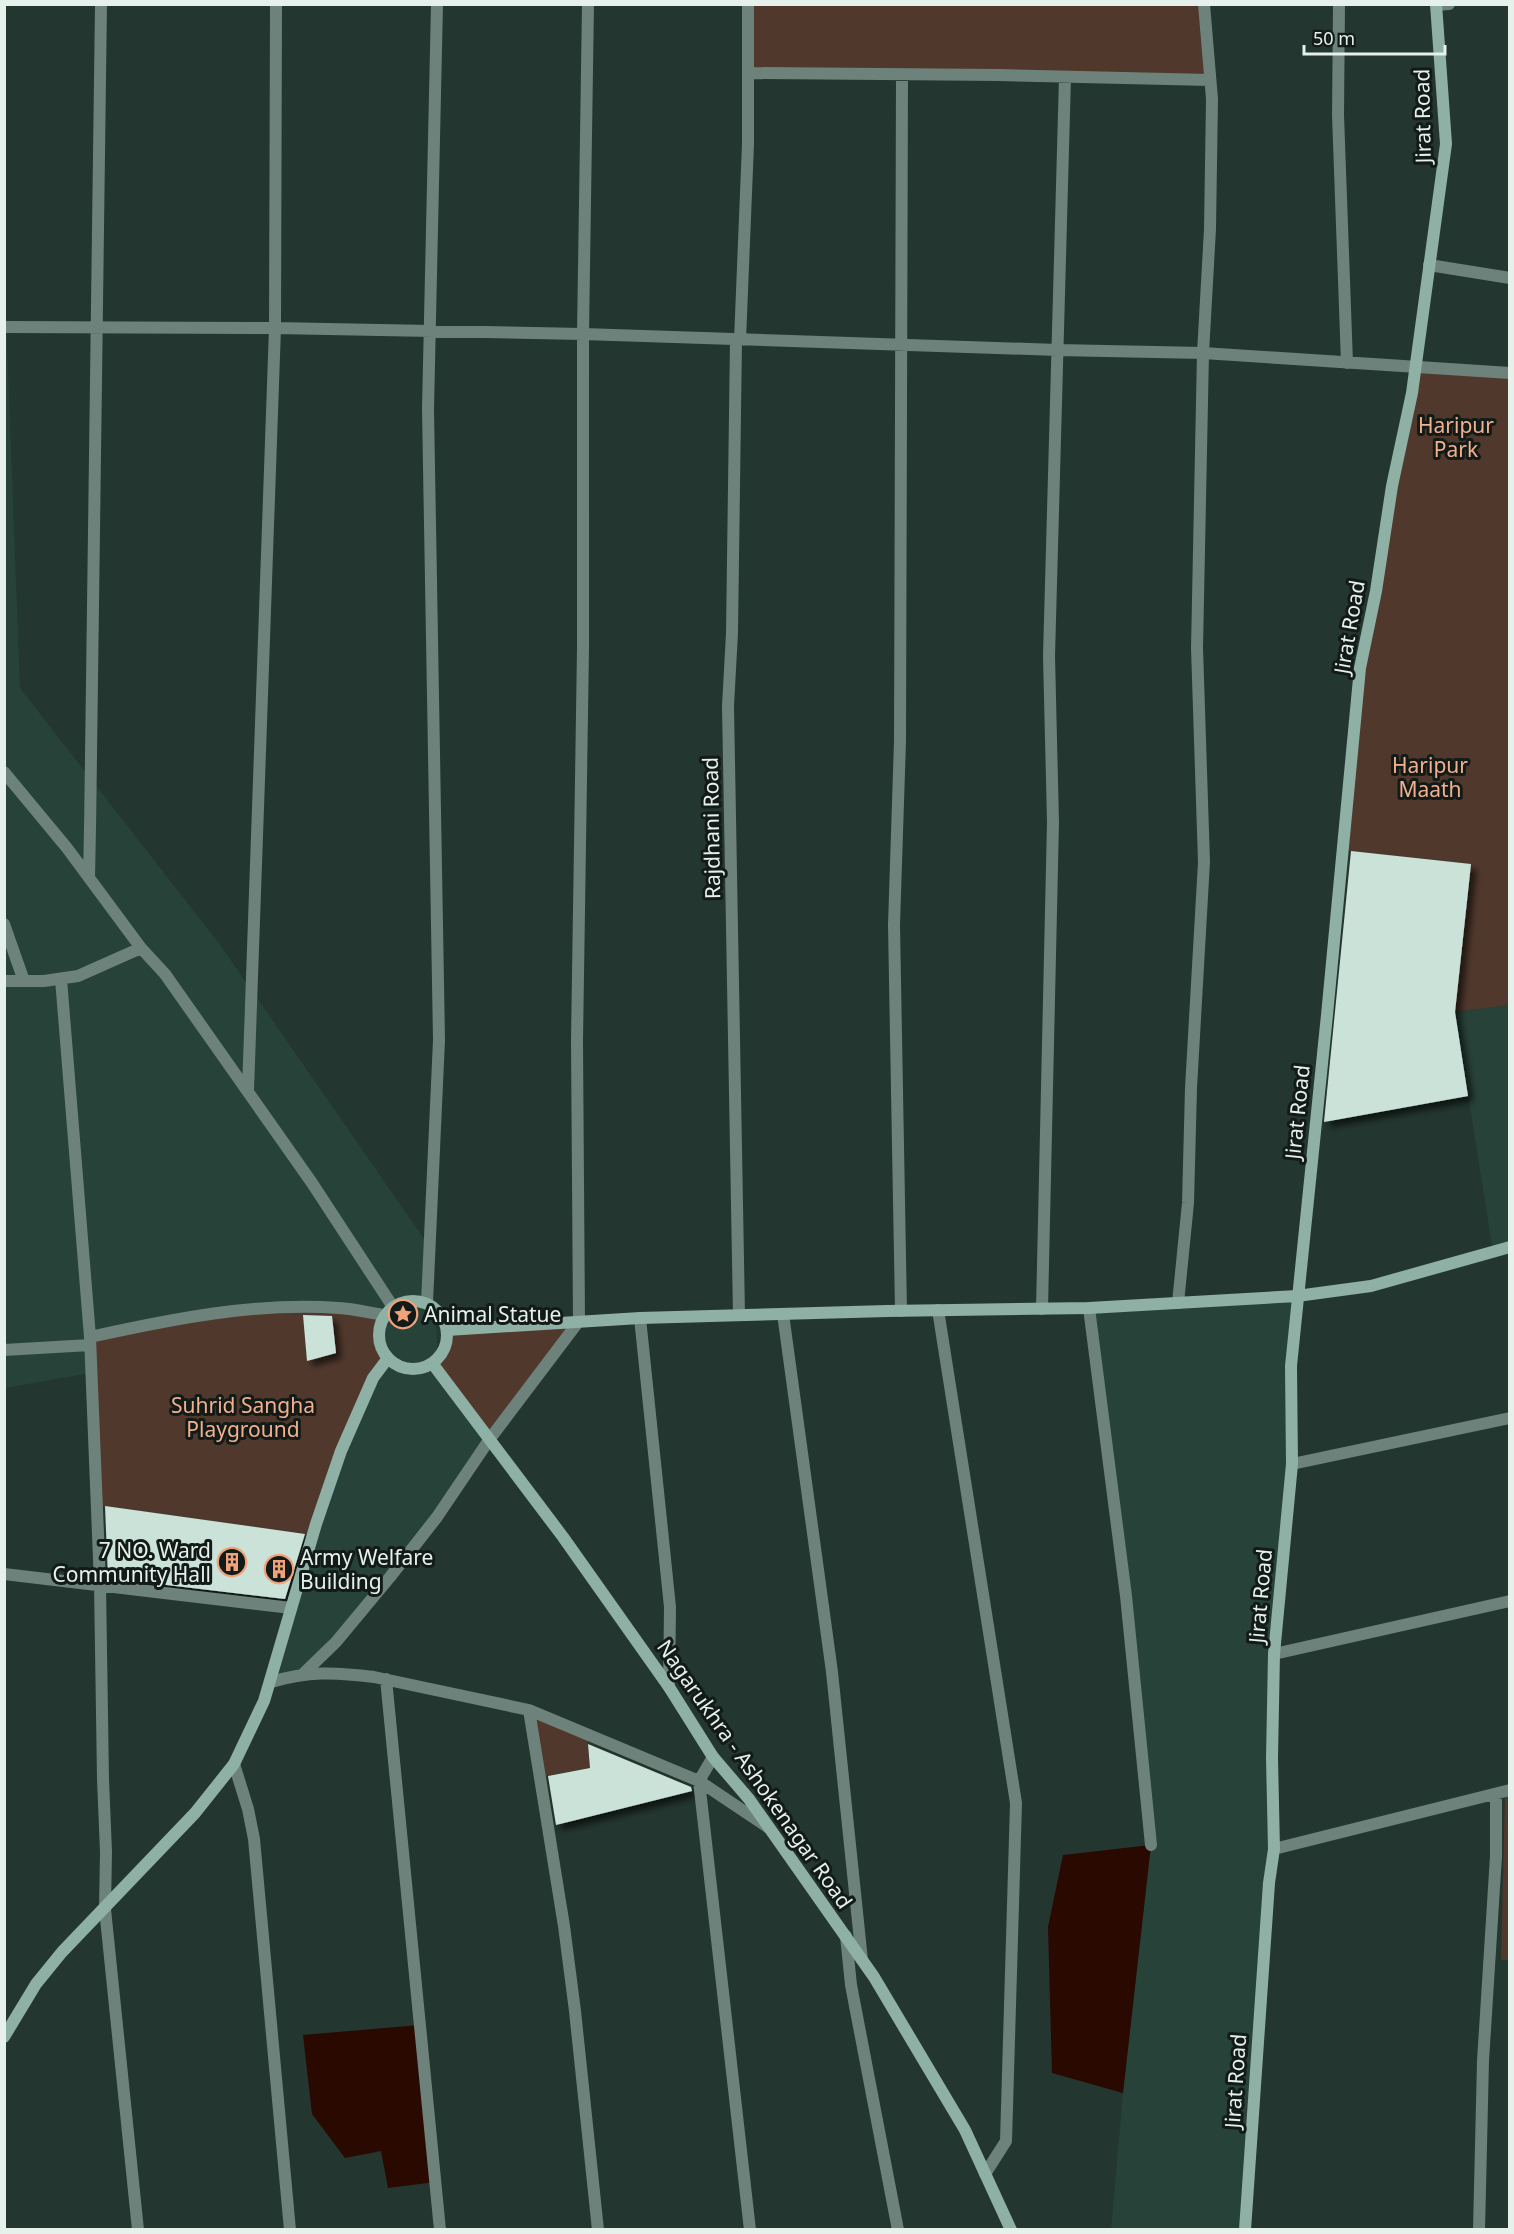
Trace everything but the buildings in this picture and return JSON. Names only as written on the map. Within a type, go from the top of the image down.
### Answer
[{"type":"main road","name":"Jirat Road","points":[[1245,2229],[1268,1894],[1274,1849],[1272,1758],[1274,1654],[1292,1464],[1291,1366],[1297,1296],[1327,1015],[1360,668],[1376,591],[1392,486],[1415,368],[1446,144],[1436,5]]},
{"type":"main road","points":[[447,1330],[640,1318],[1089,1308],[1297,1296],[1371,1286],[1509,1247]]},
{"type":"main road","points":[[415,1300],[427,1303],[437,1310],[447,1330],[447,1341],[443,1351],[432,1363],[417,1369],[406,1369],[396,1365],[388,1358],[381,1349],[379,1337],[380,1326],[389,1311],[404,1302],[415,1300]]},
{"type":"main road","points":[[4,2037],[36,1984],[62,1952],[195,1813],[234,1764],[271,1682],[291,1608],[341,1451],[373,1378],[388,1358]]},
{"type":"main road","name":"Nagarukhra - Ashokenagar Road","points":[[432,1363],[563,1537],[669,1687],[713,1757],[749,1799],[846,1936],[925,2060],[960,2120],[1011,2229]]},
{"type":"street","points":[[89,878],[96,576],[96,328],[101,4]]},
{"type":"street","points":[[248,1090],[275,328],[276,4]]},
{"type":"street","points":[[427,1303],[439,1040],[428,409],[437,4]]},
{"type":"street","points":[[303,1674],[336,1642],[437,1517],[489,1440],[579,1321],[577,1041],[583,648],[583,334],[588,4]]},
{"type":"street","name":"Rajdhani Road","points":[[740,1315],[728,706],[732,633],[738,340],[748,144],[748,4]]},
{"type":"street","points":[[1178,1303],[1188,1203],[1191,1088],[1204,862],[1197,648],[1203,352],[1210,229],[1212,99],[1203,4]]},
{"type":"street","points":[[1339,4],[1338,115],[1347,363]]},
{"type":"street","points":[[1436,5],[1449,4]]},
{"type":"street","points":[[748,74],[999,75],[1210,80]]},
{"type":"street","points":[[901,1311],[894,925],[900,741],[902,75]]},
{"type":"street","points":[[1042,1309],[1053,822],[1049,656],[1065,77]]},
{"type":"street","points":[[1430,265],[1509,278]]},
{"type":"street","points":[[4,327],[275,328],[583,334],[1057,351],[1203,352],[1509,373]]},
{"type":"street","points":[[4,772],[89,878],[141,948],[165,974],[248,1090],[389,1311]]},
{"type":"street","points":[[4,924],[24,981]]},
{"type":"street","points":[[4,981],[61,979],[78,976],[141,948]]},
{"type":"street","points":[[61,979],[90,1341],[99,1584],[106,1852],[105,1909],[138,2229]]},
{"type":"street","points":[[4,1350],[90,1341],[181,1318],[237,1310],[340,1308],[389,1311]]},
{"type":"street","points":[[1089,1308],[1126,1596],[1151,1845]]},
{"type":"street","points":[[938,1310],[1016,1803],[1006,2141],[985,2174]]},
{"type":"street","points":[[783,1314],[832,1672],[862,1960]]},
{"type":"street","points":[[640,1318],[670,1607],[669,1687]]},
{"type":"street","points":[[1292,1464],[1509,1418]]},
{"type":"street","points":[[4,1574],[291,1608]]},
{"type":"street","points":[[1274,1654],[1509,1601]]},
{"type":"street","points":[[271,1682],[303,1674],[350,1674],[386,1679],[529,1710],[699,1781],[771,1829]]},
{"type":"street","points":[[386,1679],[440,2229]]},
{"type":"street","points":[[529,1710],[567,1947],[598,2229]]},
{"type":"street","points":[[713,1757],[699,1781],[750,2229]]},
{"type":"street","points":[[234,1764],[255,1839],[290,2229]]},
{"type":"street","points":[[1274,1849],[1509,1790]]},
{"type":"street","points":[[1479,2229],[1483,2061],[1496,1856],[1496,1794]]},
{"type":"street","points":[[846,1936],[851,1985],[898,2229]]},
{"type":"shaded area","points":[[4,264],[20,688],[221,946],[429,1246],[440,1374],[489,1440],[437,1517],[303,1674],[271,1682],[316,1524],[91,1373],[5,1388]]},
{"type":"shaded area","points":[[1509,1005],[1509,1247],[1493,1252],[1455,1012]]},
{"type":"shaded area","points":[[1297,1296],[1292,1464],[1274,1654],[1274,1849],[1245,2229],[1111,2229],[1123,2093],[1151,1845],[1089,1308]]},
{"type":"shaded area","points":[[1151,1845],[1123,2093],[1052,2073],[1048,1927],[1063,1855]]},
{"type":"shaded area","points":[[420,2025],[435,2182],[388,2188],[381,2151],[345,2158],[312,2114],[303,2035]]},
{"type":"green space","points":[[1203,4],[1210,80],[748,73],[748,5]]},
{"type":"green space","name":"Haripur Maath","points":[[1415,368],[1509,373],[1509,1005],[1455,1012],[1470,864],[1343,850],[1360,668]]},
{"type":"green space","name":"Suhrid Sangha Playground","points":[[237,1310],[385,1315],[380,1337],[388,1358],[373,1378],[313,1535],[96,1505],[90,1337]]},
{"type":"green space","points":[[579,1321],[489,1440],[432,1363],[447,1330]]},
{"type":"green space","points":[[529,1710],[587,1734],[590,1768],[540,1777]]},
{"type":"green space","points":[[1509,1793],[1510,1960],[1501,1960],[1505,1794]]},
{"type":"place","name":"Animal Statue","points":[[403,1314]]},
{"type":"place","name":"7 NO. Ward Community Hall","points":[[232,1562]]},
{"type":"place","name":"Army Welfare Building","points":[[279,1569]]},
{"type":"park label","name":"Haripur Park","points":[[1456,437]]}]
